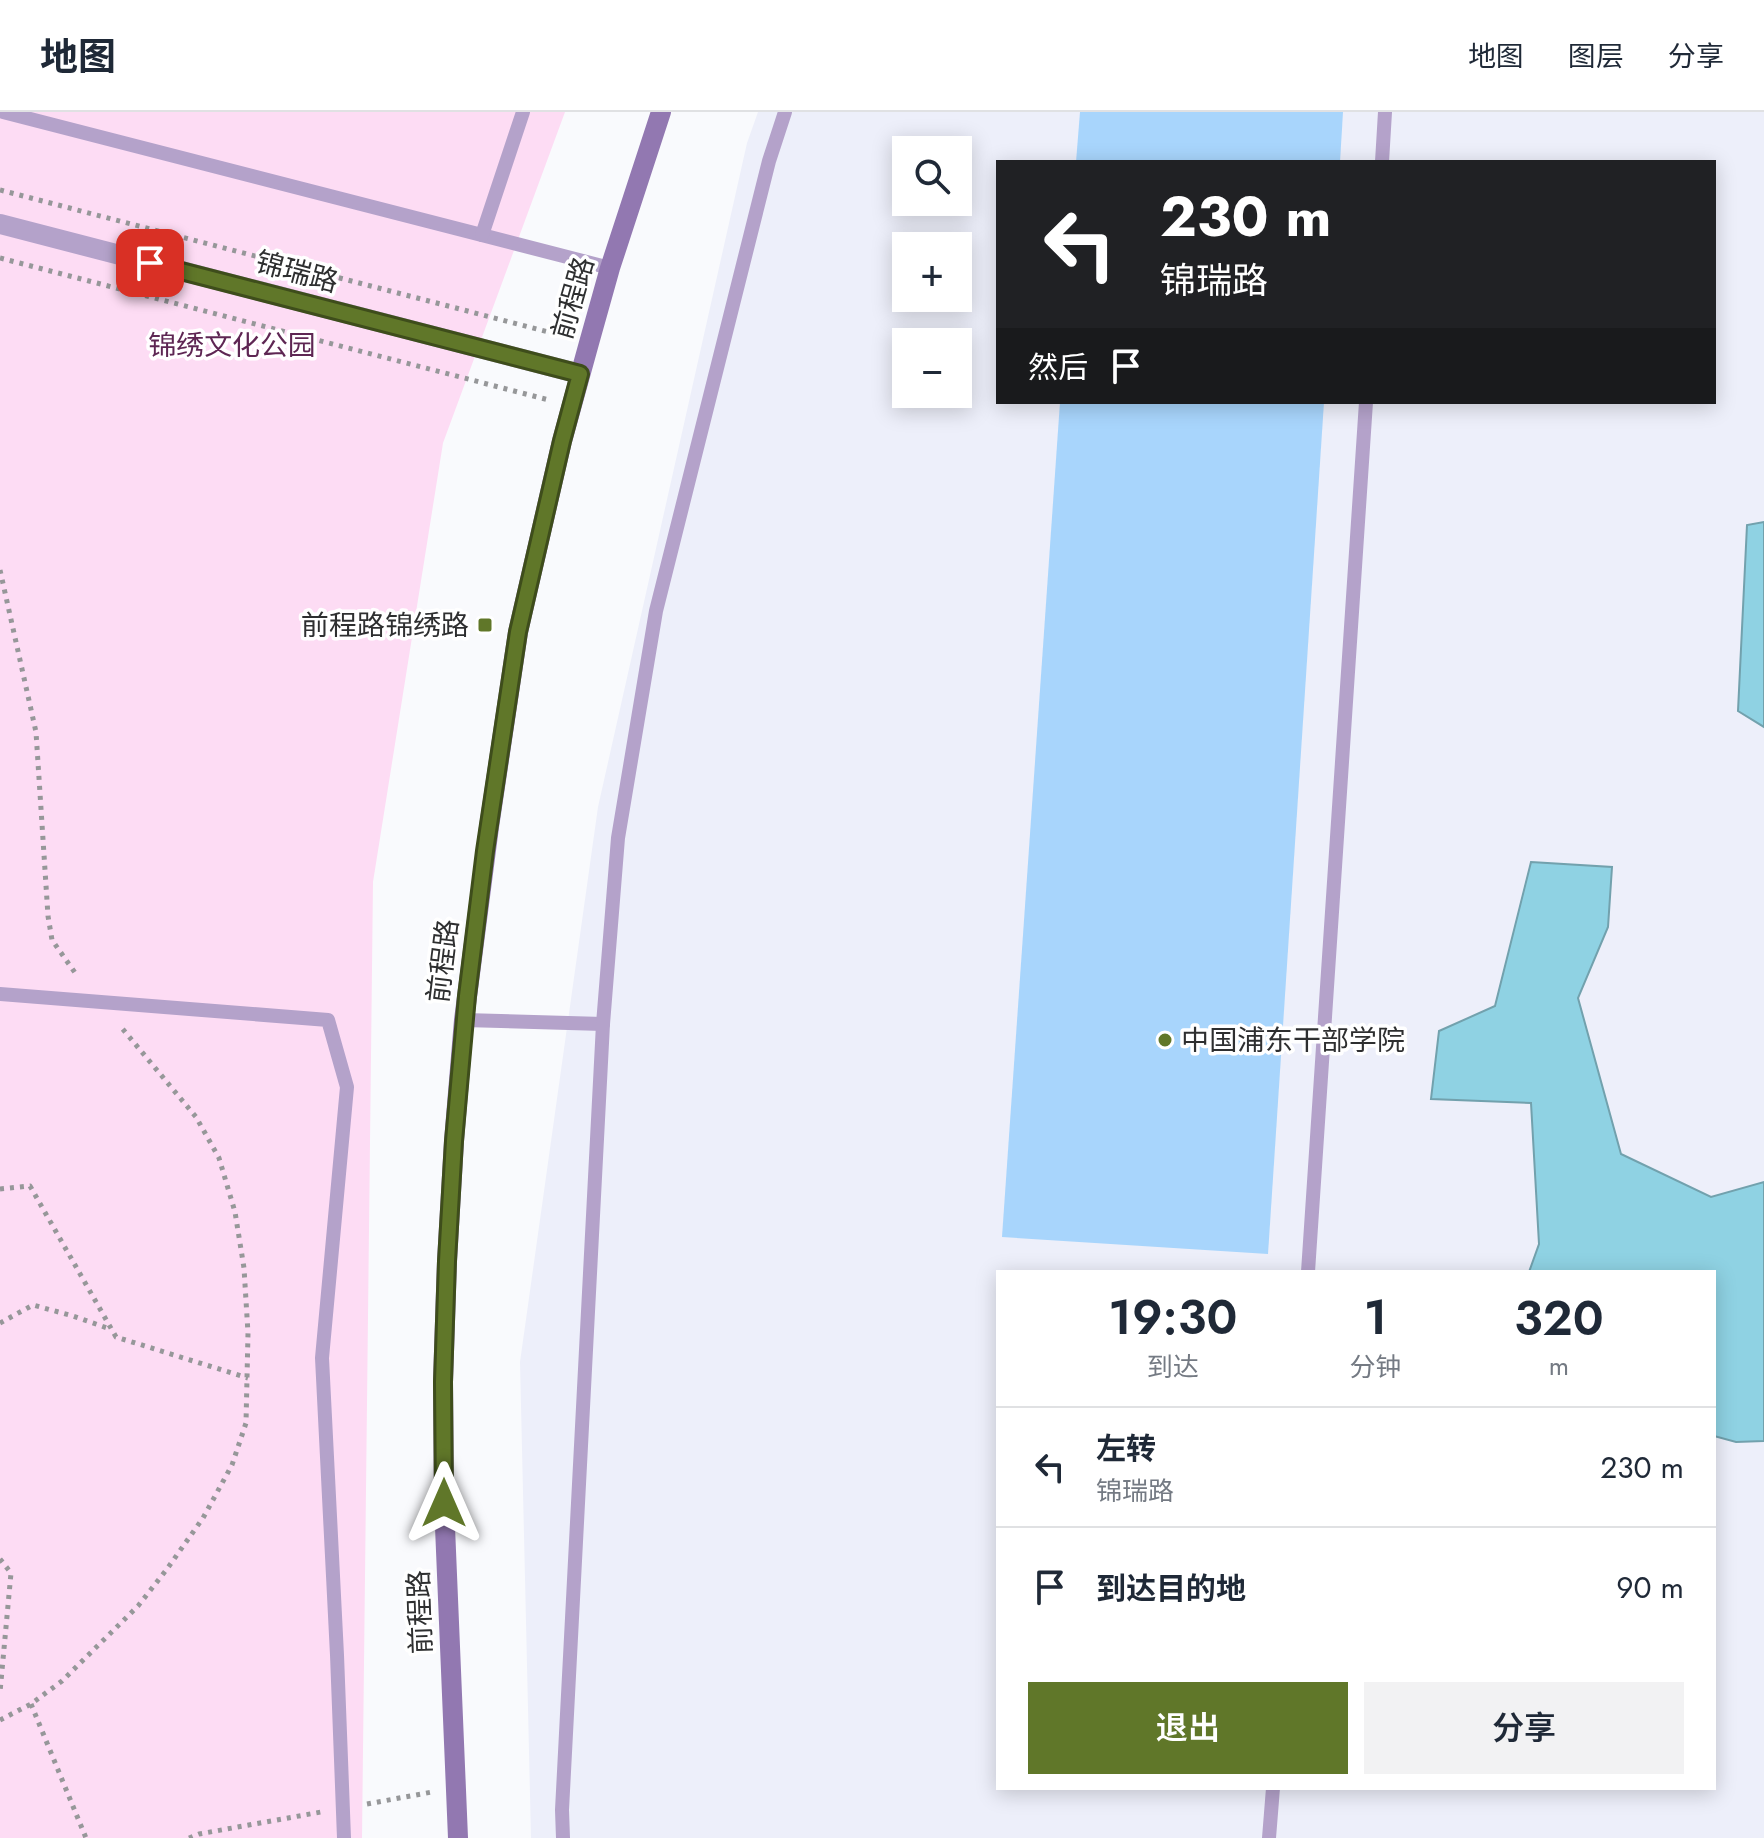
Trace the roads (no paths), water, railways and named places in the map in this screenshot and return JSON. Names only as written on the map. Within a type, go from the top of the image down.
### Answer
[{"type":"street","name":"前程路","points":[[458,1838],[444,1503],[443,1382],[447,1261],[464,1020],[518,632],[571,406],[610,268],[661,112]]},
{"type":"street","name":"锦瑞路","points":[[0,224],[580,374]]},
{"type":"lane","points":[[3,112],[610,268]]},
{"type":"lane","points":[[482,235],[523,112]]},
{"type":"lane","points":[[563,1838],[603,1024],[618,838],[656,611],[769,161],[785,112]]},
{"type":"lane","points":[[1382,160],[1385,112]]},
{"type":"lane","points":[[1308,1270],[1366,404]]},
{"type":"lane","points":[[0,994],[328,1020],[347,1087],[322,1358],[344,1838]]},
{"type":"lane","points":[[464,1020],[603,1024]]},
{"type":"lane","points":[[1269,1838],[1273,1790]]},
{"type":"water","points":[[1764,522],[1764,727],[1738,711],[1747,525]]},
{"type":"water","points":[[1531,862],[1612,867],[1608,927],[1578,998],[1621,1154],[1711,1197],[1764,1182],[1764,1441],[1736,1442],[1716,1437],[1716,1270],[1530,1270],[1539,1244],[1531,1103],[1431,1099],[1439,1031],[1495,1006]]},
{"type":"place","name":"前程路锦绣路","points":[[485,625]]},
{"type":"place","name":"中国浦东干部学院","points":[[1165,1040]]},
{"type":"park label","name":"锦绣文化公园","points":[[232,345]]}]
